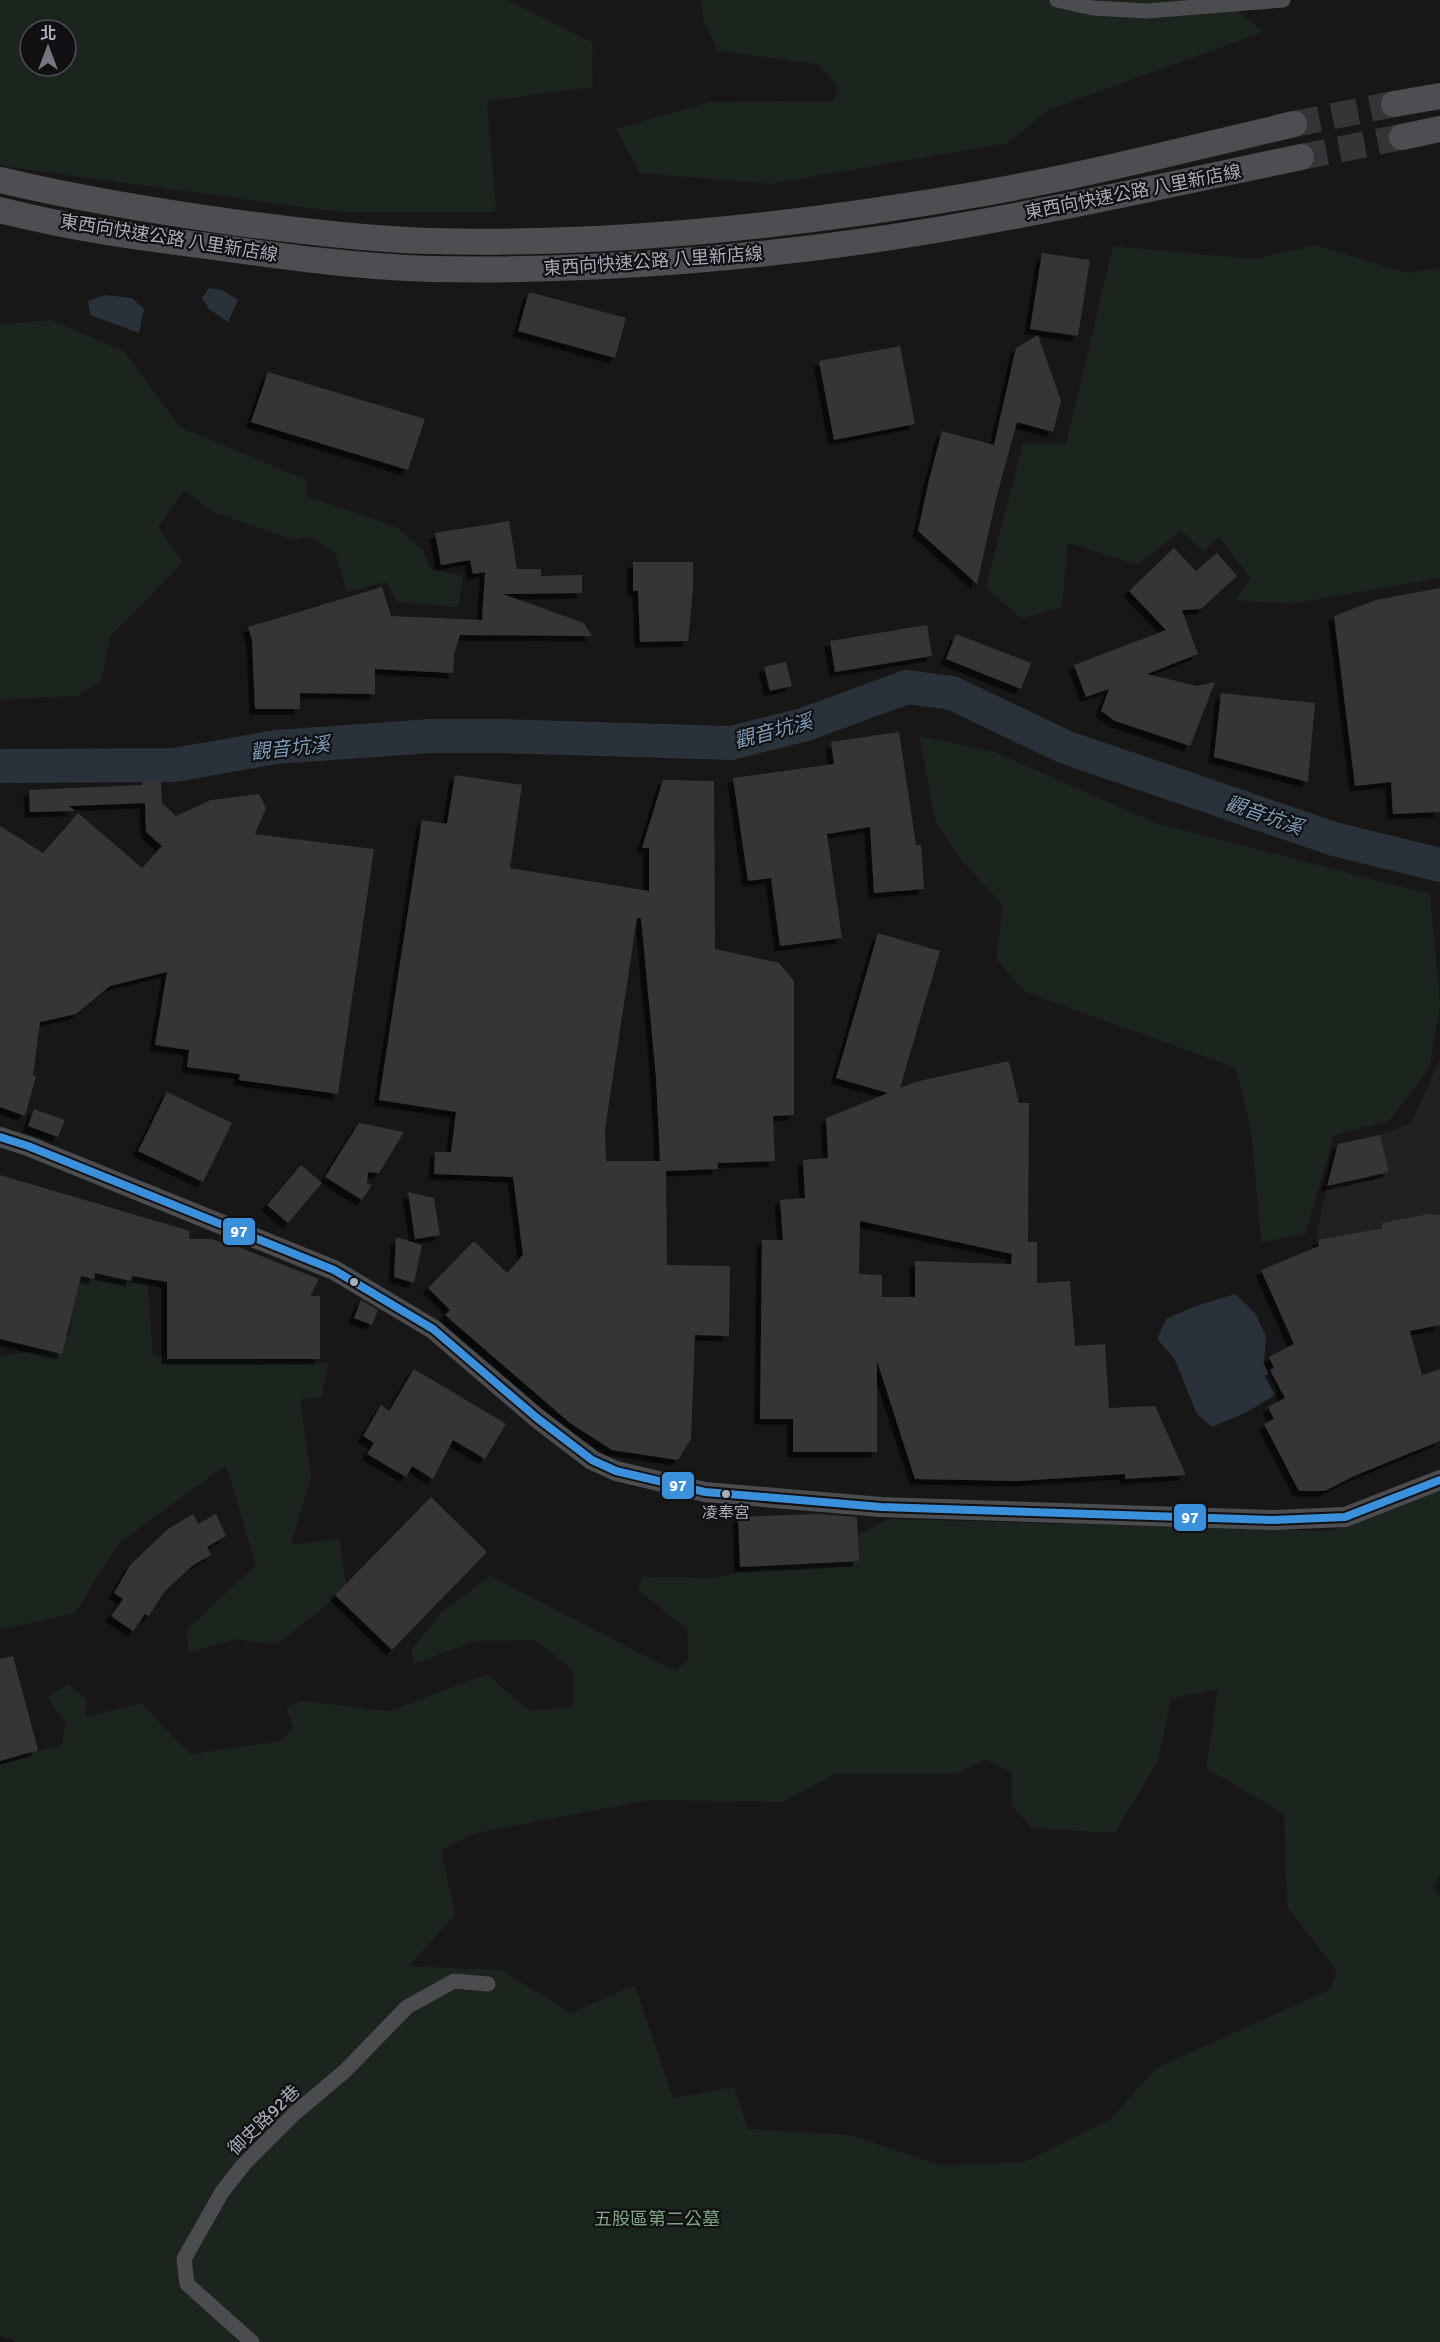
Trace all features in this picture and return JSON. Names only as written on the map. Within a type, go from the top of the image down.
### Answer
[{"type":"highway","points":[[1395,104],[1440,96]]},
{"type":"highway","name":"東西向快速公路 八里新店線","points":[[0,180],[158,212],[310,232],[429,241],[531,240],[637,235],[787,221],[944,199],[1061,178],[1294,124]]},
{"type":"highway","points":[[1402,137],[1440,129]]},
{"type":"highway","name":"東西向快速公路 八里新店線","points":[[0,210],[156,239],[310,260],[429,269],[536,268],[639,263],[791,250],[886,238],[1068,205],[1301,158]]},
{"type":"street","points":[[1058,0],[1093,8],[1147,11],[1283,0]]},
{"type":"street","points":[[0,1137],[28,1146],[334,1270],[432,1329],[537,1418],[592,1460],[616,1471],[705,1492],[881,1507],[1273,1520],[1345,1517],[1440,1480]]},
{"type":"street","name":"御史路92巷","points":[[252,2342],[187,2284],[184,2270],[184,2259],[222,2192],[267,2140],[345,2071],[407,2007],[454,1981],[488,1984]]},
{"type":"shaded area","points":[[209,288],[222,290],[238,300],[228,322],[209,309],[202,298]]},
{"type":"shaded area","points":[[104,295],[132,298],[144,309],[139,333],[90,315],[88,301]]},
{"type":"shaded area","points":[[1440,1059],[1440,1215],[1429,1214],[1382,1223],[1382,1228],[1318,1240],[1317,1233],[1327,1186],[1380,1135],[1411,1123]]},
{"type":"shaded area","points":[[1235,1294],[1255,1313],[1266,1336],[1264,1363],[1278,1393],[1247,1412],[1212,1427],[1197,1414],[1174,1358],[1157,1339],[1166,1319],[1193,1307]]},
{"type":"green space","points":[[0,0],[507,0],[592,42],[593,87],[487,101],[496,212],[339,212],[0,165]]},
{"type":"green space","points":[[701,0],[1224,0],[1264,32],[1048,110],[1008,143],[770,184],[640,173],[616,129],[710,102],[834,101],[838,87],[817,64],[718,51],[703,19]]},
{"type":"green space","points":[[1315,245],[1408,273],[1440,268],[1440,578],[1291,604],[1235,600],[1251,579],[1219,537],[1203,552],[1181,530],[1138,565],[1068,543],[1062,607],[1021,619],[986,587],[1023,443],[1066,444],[1113,246],[1255,259]]},
{"type":"green space","points":[[51,320],[124,351],[180,427],[307,480],[306,496],[397,527],[424,551],[430,569],[463,576],[458,607],[398,602],[386,582],[347,592],[335,553],[310,537],[294,540],[213,512],[184,490],[158,527],[183,562],[111,635],[101,680],[77,696],[0,700],[0,324]]},
{"type":"green space","points":[[919,736],[995,752],[1156,823],[1430,894],[1440,1004],[1429,1069],[1389,1121],[1334,1135],[1305,1235],[1261,1242],[1251,1130],[1236,1068],[1025,992],[996,959],[1003,905],[964,863],[936,823]]},
{"type":"green space","points":[[119,1265],[148,1285],[153,1356],[328,1363],[322,1397],[300,1400],[311,1476],[291,1545],[339,1538],[347,1589],[276,1645],[236,1639],[189,1653],[186,1630],[256,1565],[226,1465],[119,1543],[75,1613],[0,1630],[0,1356],[51,1349],[70,1333],[74,1280]]},
{"type":"green space","name":"五股區第二公墓","points":[[1440,1491],[1440,1875],[1433,1889],[1440,1896],[1440,2342],[17,2342],[0,2335],[0,1757],[61,1746],[66,1724],[48,1697],[68,1684],[87,1700],[85,1717],[141,1703],[190,1754],[282,1741],[293,1728],[286,1708],[302,1701],[390,1711],[487,1674],[529,1711],[573,1707],[573,1670],[535,1640],[476,1641],[414,1664],[411,1650],[442,1612],[490,1576],[675,1671],[688,1660],[687,1629],[637,1589],[644,1577],[714,1578],[829,1550],[889,1519],[1330,1531]],"holes":[[[1218,1689],[1206,1768],[1284,1814],[1287,1907],[1337,1971],[1331,1989],[1156,2068],[1111,2119],[1024,2162],[939,2165],[851,2135],[748,2129],[734,2087],[673,2098],[635,1985],[571,2013],[501,1970],[409,1966],[455,1915],[441,1850],[477,1833],[649,1800],[782,1802],[835,1774],[955,1774],[985,1760],[1012,1772],[1012,1805],[1031,1828],[1115,1833],[1158,1761],[1171,1699]]]},
{"type":"building","points":[[1042,253],[1090,260],[1078,336],[1030,329]]},
{"type":"building","points":[[529,292],[626,318],[615,358],[518,331]]},
{"type":"building","points":[[1038,335],[1061,401],[1053,432],[1017,422],[996,499],[977,584],[918,531],[929,480],[942,431],[994,445],[1016,348]]},
{"type":"building","points":[[900,346],[915,424],[834,440],[819,361]]},
{"type":"building","points":[[268,372],[425,419],[408,470],[251,422]]},
{"type":"building","points":[[509,521],[517,569],[541,569],[541,576],[582,575],[582,593],[503,594],[584,623],[592,636],[460,635],[454,654],[453,673],[375,669],[375,694],[300,693],[300,709],[255,709],[252,640],[248,627],[382,587],[391,616],[482,620],[485,572],[473,574],[470,560],[441,565],[435,533]]},
{"type":"building","points":[[1174,548],[1196,571],[1217,553],[1237,576],[1201,609],[1182,610],[1198,654],[1147,674],[1197,686],[1215,682],[1190,746],[1115,721],[1101,711],[1109,689],[1086,697],[1074,665],[1166,630],[1129,591]]},
{"type":"building","points":[[633,562],[693,562],[688,641],[640,642],[638,591],[633,591]]},
{"type":"building","points":[[1440,588],[1440,812],[1393,814],[1391,782],[1355,786],[1334,616],[1376,600]]},
{"type":"building","points":[[927,625],[932,656],[835,672],[830,641]]},
{"type":"building","points":[[956,634],[1031,663],[1021,689],[946,659]]},
{"type":"building","points":[[786,662],[792,686],[770,691],[764,667]]},
{"type":"building","points":[[1221,693],[1315,703],[1308,782],[1214,757]]},
{"type":"building","points":[[899,732],[916,845],[921,845],[924,889],[874,893],[870,827],[827,834],[842,938],[780,946],[771,878],[748,881],[733,778],[834,764],[831,742]]},
{"type":"building","points":[[455,775],[522,785],[510,868],[649,891],[649,848],[642,848],[663,780],[714,781],[715,949],[779,963],[794,981],[794,1115],[773,1116],[775,1161],[718,1163],[718,1169],[666,1171],[667,1265],[730,1266],[729,1336],[695,1335],[691,1439],[678,1460],[612,1450],[570,1423],[445,1315],[450,1310],[428,1288],[474,1241],[507,1273],[523,1255],[513,1177],[434,1174],[435,1152],[451,1152],[456,1112],[379,1100],[422,820],[447,824]],"holes":[[[637,918],[641,918],[656,1077],[660,1161],[606,1161],[605,1129]]]},
{"type":"building","points":[[161,781],[162,803],[176,816],[211,800],[259,794],[266,808],[255,834],[374,849],[338,1094],[239,1080],[240,1074],[187,1067],[189,1050],[155,1045],[167,972],[110,986],[76,1014],[40,1022],[33,1076],[36,1076],[25,1116],[0,1107],[0,826],[43,853],[78,813],[142,868],[162,846],[146,832],[145,803],[69,806],[75,811],[30,812],[29,790],[142,785],[143,782]]},
{"type":"building","points":[[878,933],[940,951],[900,1088],[915,1082],[1009,1061],[1019,1103],[1029,1103],[1028,1242],[1037,1242],[1037,1283],[1070,1281],[1075,1346],[1105,1344],[1109,1408],[1155,1406],[1186,1475],[1125,1479],[1125,1474],[1018,1481],[915,1479],[877,1361],[877,1452],[793,1452],[793,1419],[760,1419],[762,1240],[783,1240],[780,1200],[805,1198],[803,1160],[828,1158],[826,1118],[888,1093],[836,1078]],"holes":[[[860,1221],[1012,1254],[1011,1264],[915,1261],[915,1297],[882,1297],[882,1275],[859,1274]]]},
{"type":"building","points":[[167,1092],[232,1123],[203,1182],[138,1151]]},
{"type":"building","points":[[34,1109],[65,1120],[58,1137],[28,1126]]},
{"type":"building","points":[[359,1123],[404,1132],[379,1173],[368,1172],[367,1184],[372,1185],[362,1200],[325,1177]]},
{"type":"building","points":[[1380,1135],[1389,1172],[1327,1186],[1338,1144]]},
{"type":"building","points":[[301,1165],[322,1183],[288,1223],[267,1205]]},
{"type":"building","points":[[0,1175],[190,1231],[189,1239],[211,1239],[241,1248],[319,1279],[310,1296],[320,1296],[320,1359],[167,1359],[167,1282],[132,1276],[131,1281],[95,1273],[94,1279],[81,1276],[62,1354],[0,1339]]},
{"type":"building","points":[[408,1192],[434,1198],[440,1235],[415,1239]]},
{"type":"building","points":[[1429,1214],[1440,1215],[1440,1325],[1410,1331],[1422,1375],[1440,1369],[1440,1441],[1354,1476],[1325,1491],[1299,1491],[1264,1424],[1274,1419],[1268,1407],[1285,1398],[1270,1370],[1274,1368],[1269,1357],[1294,1344],[1261,1270],[1319,1246],[1318,1240],[1382,1228],[1382,1223]]},
{"type":"building","points":[[396,1237],[422,1245],[414,1283],[394,1277]]},
{"type":"building","points":[[361,1300],[378,1310],[372,1325],[354,1318]]},
{"type":"building","points":[[414,1369],[506,1424],[485,1459],[453,1440],[433,1479],[412,1466],[406,1477],[367,1454],[374,1443],[363,1436],[381,1405],[389,1411]]},
{"type":"building","points":[[431,1497],[487,1552],[392,1650],[335,1595]]},
{"type":"building","points":[[193,1514],[198,1524],[216,1514],[226,1536],[207,1547],[211,1555],[192,1566],[164,1592],[149,1616],[145,1614],[133,1631],[111,1616],[123,1599],[114,1593],[130,1565],[168,1529]]},
{"type":"building","points":[[817,1514],[857,1517],[859,1561],[740,1567],[738,1517]]},
{"type":"building","points":[[13,1656],[38,1750],[0,1761],[0,1659]]},
{"type":"waterway","name":"觀音坑溪","points":[[0,766],[174,765],[276,747],[432,736],[731,743],[803,725],[907,687],[952,693],[1065,747],[1334,839],[1440,865]]},
{"type":"tunnel","points":[[1294,124],[1394,104]]},
{"type":"tunnel","points":[[1301,157],[1402,137]]},
{"type":"transit line","name":"97","points":[[0,1137],[28,1146],[334,1270],[433,1329],[537,1418],[592,1460],[616,1471],[705,1492],[881,1507],[1273,1520],[1345,1517],[1440,1480]]},
{"type":"place","name":"凌奉宮","points":[[726,1494]]}]
